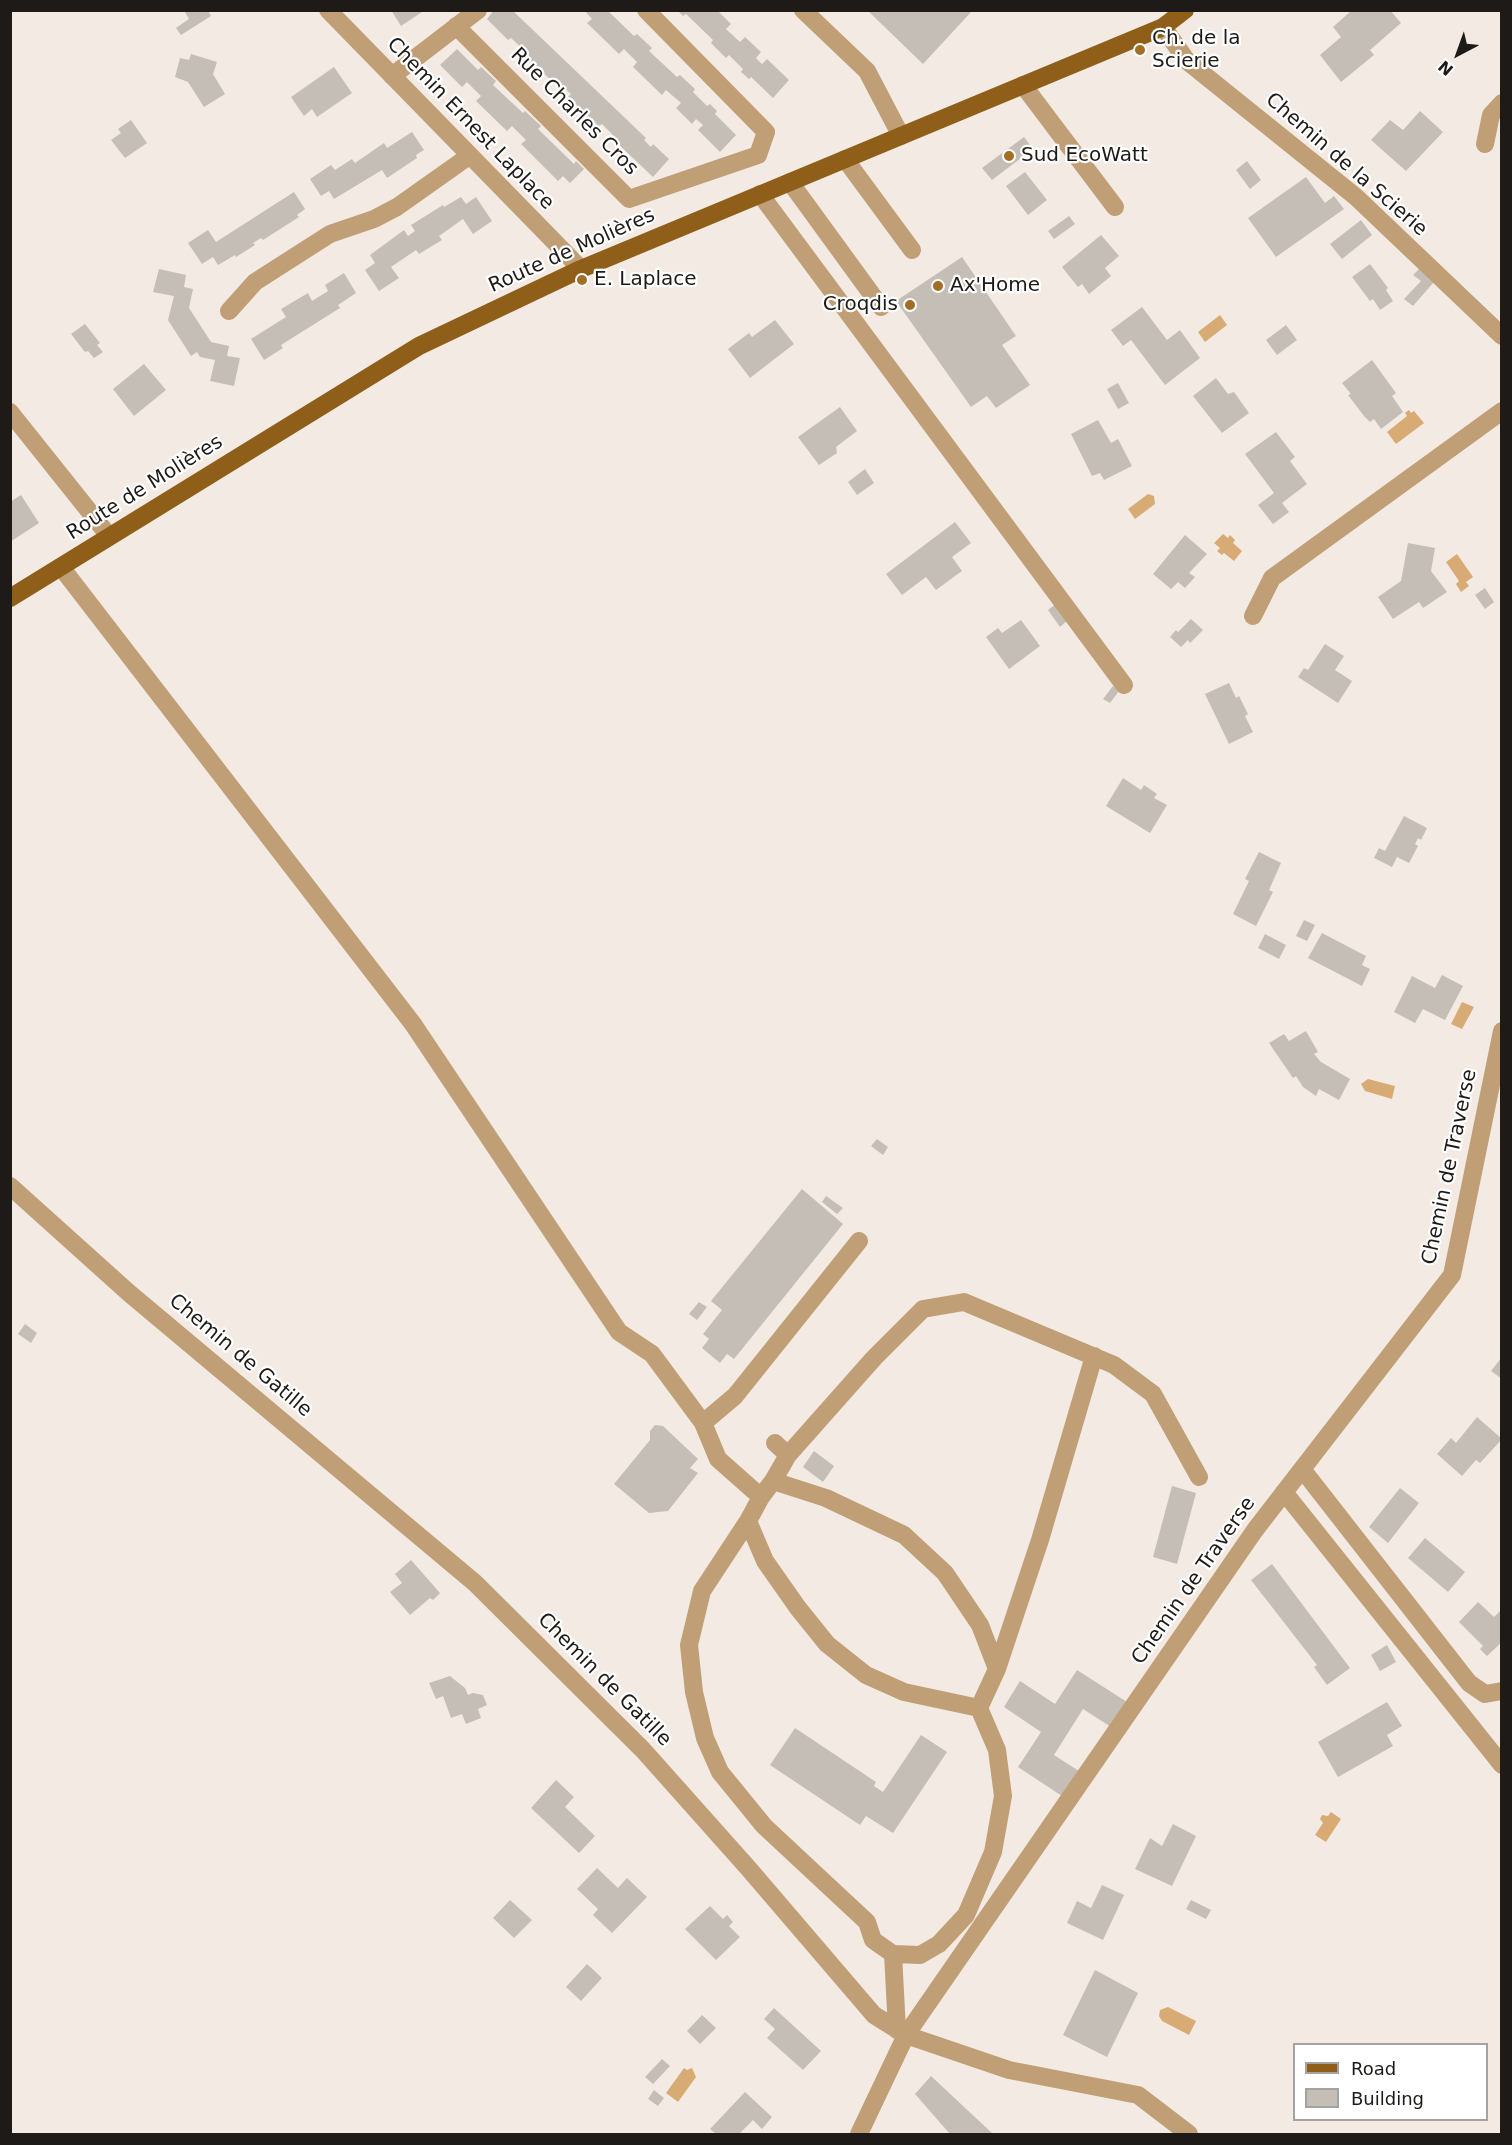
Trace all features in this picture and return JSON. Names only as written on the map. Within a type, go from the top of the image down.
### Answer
[{"type":"main road","name":"Route de Molières","points":[[10,598],[419,346],[581,269],[1163,27],[1185,10]]},
{"type":"street","name":"Chemin Ernest Laplace","points":[[328,10],[581,269]]},
{"type":"street","points":[[392,76],[478,10]]},
{"type":"street","name":"Rue Charles Cros","points":[[456,26],[629,199],[758,155],[766,132],[646,10]]},
{"type":"street","points":[[803,10],[867,71],[901,136]]},
{"type":"street","name":"Chemin de la Scierie","points":[[1163,27],[1187,61],[1356,197],[1502,336]]},
{"type":"street","points":[[1023,85],[1115,207]]},
{"type":"street","points":[[1485,144],[1491,115],[1502,103]]},
{"type":"street","points":[[229,311],[255,282],[330,234],[374,219],[397,207],[469,156]]},
{"type":"street","points":[[845,159],[912,250]]},
{"type":"street","points":[[790,182],[881,307]]},
{"type":"street","points":[[759,195],[1124,685]]},
{"type":"street","points":[[1253,616],[1272,578],[1502,411]]},
{"type":"street","points":[[10,412],[109,536]]},
{"type":"street","points":[[62,567],[413,1024],[619,1332],[652,1354],[703,1423],[718,1460],[761,1497]]},
{"type":"street","name":"Chemin de Traverse","points":[[859,2134],[901,2033],[1255,1530],[1452,1275],[1502,1031]]},
{"type":"street","name":"Chemin de Gatille","points":[[10,1186],[129,1293],[475,1583],[643,1750],[874,2015],[901,2033],[1008,2070],[1138,2095],[1190,2134]]},
{"type":"street","points":[[703,1423],[735,1396],[859,1241]]},
{"type":"street","points":[[1094,1356],[1040,1540],[996,1669],[979,1708],[997,1750],[1003,1796],[993,1852],[966,1915],[939,1944],[920,1955],[893,1954],[873,1941],[867,1922],[764,1827],[720,1772],[705,1738],[694,1692],[689,1645],[702,1591],[773,1481],[782,1449],[923,1309],[964,1302],[1094,1356],[1114,1365],[1153,1394],[1199,1477]]},
{"type":"street","points":[[1302,1469],[1469,1683],[1485,1694],[1502,1691]]},
{"type":"street","points":[[773,1481],[826,1498],[904,1535],[945,1573],[980,1625],[996,1669]]},
{"type":"street","points":[[1284,1492],[1502,1765]]},
{"type":"street","points":[[748,1521],[765,1561],[827,1644],[866,1675],[904,1692],[979,1708]]},
{"type":"street","points":[[893,1954],[901,2033]]},
{"type":"shaded area","points":[[1220,315],[1227,325],[1205,342],[1198,332]]},
{"type":"shaded area","points":[[1409,410],[1411,413],[1414,411],[1424,423],[1396,444],[1387,432],[1407,416],[1405,413]]},
{"type":"shaded area","points":[[1148,494],[1154,496],[1155,504],[1135,519],[1128,509]]},
{"type":"shaded area","points":[[1223,534],[1228,538],[1230,535],[1235,540],[1233,543],[1242,551],[1234,561],[1224,553],[1222,555],[1217,551],[1220,548],[1214,543]]},
{"type":"shaded area","points":[[1457,554],[1473,577],[1466,582],[1469,586],[1461,592],[1456,584],[1459,581],[1446,562]]},
{"type":"shaded area","points":[[1462,1002],[1474,1007],[1462,1029],[1451,1024]]},
{"type":"shaded area","points":[[1368,1079],[1395,1086],[1392,1099],[1365,1091],[1361,1084]]},
{"type":"shaded area","points":[[1331,1812],[1341,1819],[1326,1842],[1315,1835],[1323,1823],[1320,1819],[1322,1815],[1328,1816]]},
{"type":"shaded area","points":[[1168,2007],[1196,2021],[1189,2035],[1162,2021],[1159,2016],[1160,2010]]},
{"type":"shaded area","points":[[684,2068],[687,2070],[692,2068],[696,2077],[678,2102],[666,2093]]},
{"type":"building","points":[[186,10],[208,10],[211,16],[181,35],[176,28],[189,19]]},
{"type":"building","points":[[391,10],[425,10],[401,26]]},
{"type":"building","points":[[494,10],[512,10],[646,138],[644,140],[651,147],[653,144],[669,159],[653,177],[614,140],[616,138],[602,124],[599,126],[568,97],[571,94],[556,81],[554,83],[523,54],[525,51],[511,38],[508,40],[487,19]]},
{"type":"building","points":[[584,10],[607,10],[634,36],[637,34],[652,48],[649,51],[677,77],[680,75],[695,89],[693,92],[707,106],[710,104],[717,111],[715,114],[736,135],[720,152],[698,130],[703,125],[696,119],[692,124],[676,108],[681,103],[666,90],[662,95],[633,67],[637,62],[624,49],[619,54],[587,23],[592,19]]},
{"type":"building","points":[[677,10],[717,10],[731,24],[726,29],[740,42],[745,37],[761,52],[756,58],[762,64],[767,59],[789,80],[773,98],[751,77],[749,79],[741,72],[743,69],[729,55],[726,58],[711,43],[713,40],[686,14],[683,16]]},
{"type":"building","points":[[867,10],[973,10],[923,64]]},
{"type":"building","points":[[1352,10],[1390,10],[1401,23],[1370,50],[1374,55],[1341,82],[1320,55],[1341,37],[1333,27]]},
{"type":"building","points":[[457,49],[478,70],[481,67],[496,81],[493,85],[523,113],[525,111],[541,126],[538,129],[574,164],[576,161],[584,169],[570,183],[563,176],[558,181],[521,144],[526,140],[512,126],[507,131],[476,101],[481,96],[467,82],[462,87],[440,65]]},
{"type":"building","points":[[191,54],[217,62],[213,74],[225,94],[204,107],[188,82],[175,77],[180,58],[189,60]]},
{"type":"building","points":[[334,67],[352,93],[317,117],[312,109],[304,116],[291,97]]},
{"type":"building","points":[[1420,111],[1443,132],[1406,171],[1371,140],[1390,120],[1403,130]]},
{"type":"building","points":[[131,120],[147,143],[125,158],[111,140],[121,133],[118,129]]},
{"type":"building","points":[[412,132],[424,150],[416,155],[417,158],[387,178],[382,170],[334,199],[329,191],[321,196],[310,179],[331,165],[335,170],[352,159],[355,163],[384,143],[387,148]]},
{"type":"building","points":[[1024,137],[1033,149],[992,180],[982,168]]},
{"type":"building","points":[[1247,161],[1261,180],[1250,189],[1236,170]]},
{"type":"building","points":[[1025,172],[1047,200],[1028,215],[1006,186]]},
{"type":"building","points":[[1306,177],[1325,203],[1334,196],[1344,209],[1276,257],[1248,218]]},
{"type":"building","points":[[294,192],[305,209],[297,215],[299,217],[263,240],[261,238],[253,243],[255,245],[236,257],[235,255],[218,265],[213,257],[202,264],[188,243],[208,230],[216,242]]},
{"type":"building","points":[[461,197],[466,204],[476,197],[492,221],[473,234],[463,219],[439,236],[442,240],[419,254],[416,250],[391,267],[399,278],[379,291],[365,270],[375,263],[370,255],[404,230],[408,236],[415,231],[411,225],[443,205],[444,207]]},
{"type":"building","points":[[1069,216],[1075,224],[1054,239],[1048,231]]},
{"type":"building","points":[[1361,220],[1372,235],[1342,259],[1330,244]]},
{"type":"building","points":[[1101,235],[1119,256],[1105,268],[1111,276],[1089,294],[1082,284],[1078,287],[1062,267]]},
{"type":"building","points":[[962,257],[1016,336],[1002,345],[1030,385],[996,408],[987,396],[971,407],[896,301]]},
{"type":"building","points":[[1370,264],[1388,288],[1386,290],[1393,301],[1380,310],[1373,299],[1370,301],[1352,277]]},
{"type":"building","points":[[159,269],[186,275],[184,287],[193,289],[189,308],[211,342],[229,346],[227,356],[240,358],[234,386],[210,381],[215,360],[200,357],[197,352],[191,356],[168,320],[174,296],[153,292]]},
{"type":"building","points":[[1419,269],[1434,282],[1413,306],[1404,299],[1421,281],[1413,275]]},
{"type":"building","points":[[344,273],[356,293],[338,305],[340,308],[281,345],[283,348],[264,360],[251,339],[286,317],[281,309],[308,293],[312,301],[328,291],[325,285]]},
{"type":"building","points":[[1142,307],[1167,340],[1180,330],[1200,358],[1165,385],[1131,340],[1123,346],[1111,330]]},
{"type":"building","points":[[775,320],[794,344],[750,378],[728,349],[749,333],[752,337]]},
{"type":"building","points":[[85,324],[100,343],[97,345],[103,352],[94,358],[88,351],[85,352],[71,334]]},
{"type":"building","points":[[1286,325],[1297,340],[1277,355],[1266,340]]},
{"type":"building","points":[[1372,360],[1396,393],[1392,396],[1403,412],[1381,429],[1374,419],[1370,422],[1364,416],[1342,383]]},
{"type":"building","points":[[144,364],[166,390],[134,416],[113,389]]},
{"type":"building","points":[[1216,378],[1228,394],[1234,392],[1249,413],[1222,433],[1193,396]]},
{"type":"building","points":[[1118,383],[1129,403],[1118,409],[1107,389]]},
{"type":"building","points":[[840,407],[857,431],[836,447],[837,453],[819,465],[798,437]]},
{"type":"building","points":[[1098,420],[1111,443],[1118,439],[1132,466],[1104,480],[1100,473],[1092,476],[1071,434]]},
{"type":"building","points":[[1276,432],[1295,457],[1290,461],[1307,484],[1282,503],[1289,512],[1273,524],[1258,505],[1274,493],[1245,454]]},
{"type":"building","points":[[865,469],[874,483],[857,495],[848,482]]},
{"type":"building","points":[[21,495],[39,523],[10,542],[10,502]]},
{"type":"building","points":[[955,522],[971,543],[952,557],[962,571],[936,590],[926,577],[902,595],[886,574]]},
{"type":"building","points":[[1185,535],[1207,554],[1189,573],[1195,577],[1185,588],[1178,582],[1171,589],[1153,574]]},
{"type":"building","points":[[1408,543],[1435,548],[1431,571],[1447,592],[1423,608],[1419,602],[1393,619],[1378,597],[1401,581]]},
{"type":"building","points":[[1485,588],[1494,602],[1485,609],[1475,595]]},
{"type":"building","points":[[1057,603],[1069,619],[1060,627],[1048,610]]},
{"type":"building","points":[[1191,619],[1203,630],[1190,643],[1188,640],[1181,647],[1170,637]]},
{"type":"building","points":[[1021,620],[1040,646],[1009,669],[986,637],[998,628],[1002,633]]},
{"type":"building","points":[[1325,644],[1344,656],[1335,670],[1352,681],[1338,703],[1298,677],[1304,668],[1308,670]]},
{"type":"building","points":[[1229,683],[1236,698],[1239,696],[1248,714],[1245,716],[1253,732],[1229,744],[1205,694]]},
{"type":"building","points":[[1113,686],[1119,691],[1110,703],[1103,699]]},
{"type":"building","points":[[1123,778],[1141,790],[1144,785],[1157,794],[1154,798],[1167,805],[1150,833],[1106,806]]},
{"type":"building","points":[[1404,816],[1427,828],[1421,840],[1418,838],[1415,844],[1418,846],[1409,863],[1397,857],[1392,867],[1374,858],[1379,848],[1385,851]]},
{"type":"building","points":[[1259,852],[1281,863],[1269,890],[1273,892],[1256,926],[1233,914],[1249,881],[1245,879]]},
{"type":"building","points":[[1304,920],[1315,925],[1307,941],[1296,936]]},
{"type":"building","points":[[1322,933],[1366,956],[1362,965],[1370,969],[1362,986],[1308,958]]},
{"type":"building","points":[[1265,934],[1286,945],[1279,959],[1258,948]]},
{"type":"building","points":[[1442,975],[1463,986],[1445,1020],[1423,1009],[1415,1023],[1394,1012],[1412,976],[1435,988]]},
{"type":"building","points":[[1306,1031],[1318,1052],[1314,1054],[1321,1062],[1350,1079],[1339,1100],[1319,1089],[1316,1096],[1303,1087],[1296,1076],[1293,1078],[1269,1043],[1284,1034],[1289,1041]]},
{"type":"building","points":[[877,1139],[888,1147],[883,1155],[871,1146]]},
{"type":"building","points":[[802,1189],[843,1224],[734,1359],[727,1354],[720,1363],[702,1348],[709,1339],[703,1334],[722,1310],[711,1301]]},
{"type":"building","points":[[826,1196],[843,1208],[837,1214],[822,1202]]},
{"type":"building","points":[[699,1302],[707,1307],[697,1320],[689,1314]]},
{"type":"building","points":[[25,1324],[37,1333],[31,1343],[18,1334]]},
{"type":"building","points":[[1502,1357],[1502,1379],[1491,1371]]},
{"type":"building","points":[[1477,1417],[1502,1439],[1480,1463],[1476,1460],[1462,1476],[1437,1454],[1451,1438],[1456,1443]]},
{"type":"building","points":[[655,1425],[663,1426],[698,1459],[690,1468],[698,1473],[668,1511],[649,1513],[614,1484],[650,1440],[650,1431]]},
{"type":"building","points":[[814,1451],[834,1466],[823,1482],[803,1467]]},
{"type":"building","points":[[1172,1486],[1196,1493],[1177,1564],[1153,1557]]},
{"type":"building","points":[[1400,1488],[1419,1503],[1388,1543],[1369,1527]]},
{"type":"building","points":[[1425,1538],[1465,1572],[1448,1592],[1408,1558]]},
{"type":"building","points":[[411,1560],[440,1593],[433,1600],[430,1598],[410,1615],[390,1592],[402,1583],[395,1574]]},
{"type":"building","points":[[1272,1564],[1350,1668],[1327,1685],[1314,1667],[1317,1665],[1251,1580]]},
{"type":"building","points":[[1478,1602],[1494,1617],[1500,1611],[1502,1612],[1502,1642],[1487,1656],[1480,1649],[1483,1646],[1459,1622]]},
{"type":"building","points":[[1387,1645],[1396,1662],[1380,1671],[1371,1655]]},
{"type":"building","points":[[1077,1670],[1127,1702],[1111,1727],[1083,1709],[1054,1755],[1082,1773],[1065,1798],[1018,1767],[1041,1732],[1004,1707],[1020,1681],[1055,1704]]},
{"type":"building","points":[[450,1676],[465,1688],[468,1695],[473,1693],[483,1695],[487,1705],[478,1709],[481,1718],[466,1724],[462,1714],[451,1718],[443,1696],[436,1699],[429,1683]]},
{"type":"building","points":[[1387,1702],[1402,1726],[1387,1735],[1393,1746],[1338,1777],[1318,1742]]},
{"type":"building","points":[[795,1728],[876,1782],[874,1786],[883,1792],[921,1735],[947,1752],[893,1833],[866,1816],[860,1825],[770,1765]]},
{"type":"building","points":[[556,1780],[574,1797],[565,1807],[595,1836],[579,1853],[531,1808]]},
{"type":"building","points":[[1173,1824],[1196,1836],[1172,1886],[1135,1869],[1150,1838],[1162,1846]]},
{"type":"building","points":[[597,1868],[618,1888],[627,1878],[647,1897],[612,1933],[593,1915],[598,1909],[577,1889]]},
{"type":"building","points":[[1102,1885],[1124,1895],[1103,1940],[1067,1923],[1077,1901],[1091,1908]]},
{"type":"building","points":[[510,1900],[532,1920],[514,1938],[493,1918]]},
{"type":"building","points":[[1191,1900],[1211,1910],[1206,1919],[1186,1909]]},
{"type":"building","points":[[710,1906],[723,1919],[727,1915],[733,1922],[729,1926],[740,1937],[716,1960],[685,1929]]},
{"type":"building","points":[[587,1964],[602,1978],[581,2001],[566,1987]]},
{"type":"building","points":[[1095,1970],[1138,1993],[1107,2057],[1063,2035]]},
{"type":"building","points":[[774,2008],[821,2051],[803,2070],[767,2038],[775,2029],[764,2019]]},
{"type":"building","points":[[702,2015],[716,2028],[700,2044],[687,2031]]},
{"type":"building","points":[[662,2059],[670,2066],[653,2084],[645,2077]]},
{"type":"building","points":[[931,2076],[993,2134],[950,2134],[915,2094]]},
{"type":"building","points":[[654,2090],[664,2098],[658,2106],[648,2099]]},
{"type":"building","points":[[745,2092],[772,2117],[762,2129],[753,2120],[739,2134],[716,2134],[710,2129]]},
{"type":"place","name":"Ch. de la Scierie","points":[[1140,50]]},
{"type":"place","name":"Sud EcoWatt","points":[[1009,156]]},
{"type":"place","name":"E. Laplace","points":[[582,280]]},
{"type":"place","name":"Ax'Home","points":[[938,286]]},
{"type":"place","name":"Croqdis","points":[[910,305]]}]
